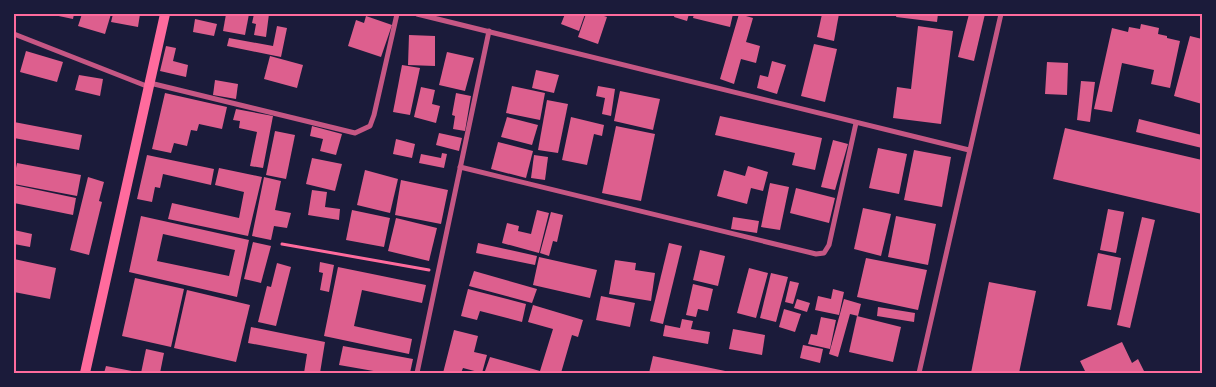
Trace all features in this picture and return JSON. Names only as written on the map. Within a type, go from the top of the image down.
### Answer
[{"type":"main road","points":[[85,373],[165,14]]},
{"type":"street","points":[[14,34],[149,87],[150,83],[355,133],[370,126],[374,115],[397,14]]},
{"type":"street","points":[[417,14],[969,150]]},
{"type":"street","points":[[919,373],[1001,14]]},
{"type":"street","points":[[417,373],[488,31]]},
{"type":"street","points":[[460,167],[816,254],[824,253],[829,245],[856,123]]},
{"type":"path","points":[[282,244],[439,272]]},
{"type":"building","points":[[49,14],[74,14],[73,19]]},
{"type":"building","points":[[82,14],[111,14],[105,34],[78,26]]},
{"type":"building","points":[[113,14],[140,14],[138,27],[111,22]]},
{"type":"building","points":[[226,14],[249,14],[245,35],[223,31]]},
{"type":"building","points":[[254,14],[269,14],[266,37],[254,35],[256,24],[252,23]]},
{"type":"building","points":[[565,14],[585,14],[579,31],[561,24]]},
{"type":"building","points":[[586,14],[601,14],[607,17],[598,44],[578,37]]},
{"type":"building","points":[[675,14],[689,14],[687,21],[674,17]]},
{"type":"building","points":[[694,14],[733,14],[730,27],[693,18]]},
{"type":"building","points":[[739,14],[753,18],[746,42],[760,46],[756,63],[741,59],[734,84],[720,79]]},
{"type":"building","points":[[822,14],[839,14],[834,41],[817,37]]},
{"type":"building","points":[[897,14],[938,14],[937,22],[896,17]]},
{"type":"building","points":[[969,14],[985,14],[974,61],[958,57]]},
{"type":"building","points":[[366,16],[392,25],[381,57],[348,46],[356,20],[364,23]]},
{"type":"building","points":[[195,19],[217,24],[214,36],[193,32]]},
{"type":"building","points":[[1141,24],[1159,28],[1158,34],[1180,41],[1170,88],[1151,84],[1154,70],[1122,63],[1112,112],[1094,109],[1112,28],[1128,32],[1129,27],[1140,29]]},
{"type":"building","points":[[277,26],[287,28],[281,57],[227,46],[229,38],[273,46]]},
{"type":"building","points":[[918,26],[953,31],[941,124],[893,118],[897,87],[911,89]]},
{"type":"building","points":[[409,35],[435,36],[435,66],[408,65]]},
{"type":"building","points":[[1190,36],[1202,39],[1202,104],[1174,96]]},
{"type":"building","points":[[814,44],[837,49],[825,102],[801,96]]},
{"type":"building","points":[[166,46],[176,48],[173,61],[188,65],[186,77],[160,71]]},
{"type":"building","points":[[26,51],[63,62],[57,82],[20,72]]},
{"type":"building","points":[[447,52],[474,58],[465,91],[439,85]]},
{"type":"building","points":[[270,56],[303,65],[297,88],[264,79]]},
{"type":"building","points":[[772,61],[786,65],[777,94],[757,88],[760,75],[768,77]]},
{"type":"building","points":[[1047,62],[1068,63],[1067,95],[1045,94]]},
{"type":"building","points":[[402,65],[420,68],[410,115],[393,112]]},
{"type":"building","points":[[536,70],[559,75],[554,93],[532,88]]},
{"type":"building","points":[[79,75],[103,79],[100,96],[75,90]]},
{"type":"building","points":[[215,80],[238,84],[236,99],[213,95]]},
{"type":"building","points":[[1081,81],[1095,82],[1090,122],[1077,120]]},
{"type":"building","points":[[512,86],[545,93],[540,120],[506,113]]},
{"type":"building","points":[[598,86],[615,89],[611,116],[602,114],[605,98],[596,96]]},
{"type":"building","points":[[421,87],[435,90],[432,104],[440,106],[436,123],[414,117]]},
{"type":"building","points":[[620,91],[660,99],[653,130],[614,121]]},
{"type":"building","points":[[165,93],[227,107],[222,129],[199,124],[197,131],[191,130],[187,146],[174,143],[171,153],[152,149]]},
{"type":"building","points":[[456,93],[471,96],[465,131],[453,129],[455,116],[452,115]]},
{"type":"building","points":[[547,100],[568,104],[558,153],[538,150]]},
{"type":"building","points":[[236,109],[273,116],[263,168],[250,166],[257,132],[239,128],[240,121],[233,120]]},
{"type":"building","points":[[720,116],[822,138],[815,170],[792,165],[795,153],[715,135]]},
{"type":"building","points":[[507,117],[538,125],[532,145],[501,137]]},
{"type":"building","points":[[571,117],[604,125],[602,136],[594,134],[587,165],[562,160]]},
{"type":"building","points":[[1139,119],[1202,135],[1202,148],[1136,132]]},
{"type":"building","points":[[14,122],[82,135],[79,150],[14,138]]},
{"type":"building","points":[[312,126],[342,134],[336,155],[320,151],[323,139],[310,136]]},
{"type":"building","points":[[616,126],[655,134],[641,201],[602,193]]},
{"type":"building","points":[[1065,128],[1202,160],[1202,214],[1053,179]]},
{"type":"building","points":[[275,131],[295,135],[286,179],[266,175]]},
{"type":"building","points":[[439,133],[462,138],[459,151],[436,145]]},
{"type":"building","points":[[396,139],[415,144],[412,158],[393,154]]},
{"type":"building","points":[[833,140],[848,144],[835,190],[821,187]]},
{"type":"building","points":[[498,142],[533,151],[526,178],[491,169]]},
{"type":"building","points":[[878,148],[907,154],[899,194],[869,188]]},
{"type":"building","points":[[914,150],[951,157],[942,207],[904,200]]},
{"type":"building","points":[[442,153],[447,154],[444,168],[419,163],[421,154],[441,158]]},
{"type":"building","points":[[147,155],[214,169],[211,185],[163,174],[160,188],[155,187],[152,202],[137,199]]},
{"type":"building","points":[[534,155],[548,157],[545,180],[531,178]]},
{"type":"building","points":[[312,158],[342,164],[335,191],[306,184]]},
{"type":"building","points":[[17,163],[81,175],[77,196],[14,184],[14,172]]},
{"type":"building","points":[[748,166],[768,172],[763,191],[751,188],[747,204],[717,196],[724,170],[745,176]]},
{"type":"building","points":[[219,168],[262,177],[248,236],[168,219],[172,203],[239,218],[244,192],[215,185]]},
{"type":"building","points":[[365,170],[398,179],[390,213],[357,205]]},
{"type":"building","points":[[88,177],[104,182],[99,201],[102,202],[89,255],[70,250]]},
{"type":"building","points":[[264,177],[281,181],[275,210],[291,213],[287,228],[274,226],[271,240],[252,236]]},
{"type":"building","points":[[401,180],[448,190],[441,224],[395,215]]},
{"type":"building","points":[[770,183],[789,187],[780,230],[761,227]]},
{"type":"building","points":[[14,185],[76,198],[73,215],[14,203]]},
{"type":"building","points":[[796,188],[835,198],[829,223],[790,213]]},
{"type":"building","points":[[312,190],[327,192],[325,207],[340,209],[339,220],[308,215]]},
{"type":"building","points":[[863,208],[891,214],[881,256],[854,249]]},
{"type":"building","points":[[1108,209],[1124,212],[1116,253],[1100,250]]},
{"type":"building","points":[[352,210],[390,218],[384,247],[346,240]]},
{"type":"building","points":[[537,210],[549,213],[539,253],[502,243],[507,223],[519,226],[518,231],[531,234]]},
{"type":"building","points":[[551,212],[563,215],[557,242],[553,241],[549,256],[540,253]]},
{"type":"building","points":[[141,216],[249,240],[237,297],[129,272]],"holes":[[[163,234],[235,250],[229,276],[157,261]]]},
{"type":"building","points":[[896,216],[936,224],[928,265],[888,257]]},
{"type":"building","points":[[733,217],[759,221],[757,233],[731,229]]},
{"type":"building","points":[[1142,217],[1155,220],[1130,328],[1117,325]]},
{"type":"building","points":[[396,218],[437,228],[429,261],[388,251]]},
{"type":"building","points":[[14,230],[32,234],[30,247],[14,244]]},
{"type":"building","points":[[253,242],[271,246],[261,283],[244,279]]},
{"type":"building","points":[[478,243],[537,256],[535,265],[476,253]]},
{"type":"building","points":[[669,243],[682,246],[663,324],[650,321]]},
{"type":"building","points":[[700,250],[725,256],[718,286],[693,280]]},
{"type":"building","points":[[1098,253],[1121,258],[1111,310],[1087,306]]},
{"type":"building","points":[[539,257],[597,270],[590,298],[533,285]]},
{"type":"building","points":[[866,258],[927,270],[918,310],[857,297]]},
{"type":"building","points":[[14,259],[56,268],[50,299],[14,292]]},
{"type":"building","points":[[615,260],[636,263],[635,270],[655,273],[651,301],[609,294]]},
{"type":"building","points":[[320,262],[334,265],[329,292],[320,290],[323,273],[319,272]]},
{"type":"building","points":[[277,263],[291,267],[276,326],[258,322],[267,286],[271,287]]},
{"type":"building","points":[[338,267],[426,285],[422,303],[362,290],[354,326],[412,339],[409,354],[324,336]]},
{"type":"building","points":[[749,268],[768,273],[756,318],[737,313]]},
{"type":"building","points":[[474,271],[537,289],[532,303],[469,286]]},
{"type":"building","points":[[771,273],[788,277],[776,322],[760,318]]},
{"type":"building","points":[[135,278],[184,289],[171,347],[122,336]]},
{"type":"building","points":[[790,281],[799,283],[793,304],[785,302]]},
{"type":"building","points":[[989,282],[1036,291],[1019,373],[971,373]]},
{"type":"building","points":[[693,284],[713,289],[708,311],[698,309],[696,317],[686,315]]},
{"type":"building","points":[[468,289],[526,304],[522,322],[480,311],[477,320],[461,316]]},
{"type":"building","points":[[833,289],[844,292],[839,315],[815,310],[818,296],[831,299]]},
{"type":"building","points":[[187,290],[250,305],[236,362],[174,348]]},
{"type":"building","points":[[601,296],[635,303],[630,327],[596,320]]},
{"type":"building","points":[[797,299],[810,303],[807,312],[794,308]]},
{"type":"building","points":[[844,299],[861,304],[858,316],[850,314],[838,357],[829,354]]},
{"type":"building","points":[[533,305],[583,320],[578,337],[572,335],[561,373],[492,373],[485,371],[490,357],[540,371],[553,329],[528,322]]},
{"type":"building","points":[[878,307],[915,313],[914,322],[877,316]]},
{"type":"building","points":[[784,309],[801,314],[795,332],[779,327]]},
{"type":"building","points":[[857,316],[901,327],[893,362],[849,352]]},
{"type":"building","points":[[821,317],[836,320],[830,349],[808,344],[811,334],[817,335]]},
{"type":"building","points":[[682,319],[693,321],[691,329],[710,332],[708,344],[663,336],[665,325],[680,328]]},
{"type":"building","points":[[251,327],[325,342],[320,373],[304,373],[307,354],[248,343]]},
{"type":"building","points":[[733,329],[765,335],[762,355],[729,349]]},
{"type":"building","points":[[454,330],[478,336],[474,352],[487,355],[482,373],[463,368],[461,373],[443,373]]},
{"type":"building","points":[[1122,342],[1132,363],[1138,359],[1145,373],[1086,373],[1080,361]]},
{"type":"building","points":[[803,345],[823,349],[820,363],[800,358]]},
{"type":"building","points":[[343,346],[413,359],[410,373],[385,373],[339,365]]},
{"type":"building","points":[[146,349],[164,353],[160,373],[141,373]]},
{"type":"building","points":[[653,356],[730,372],[730,373],[649,373]]},
{"type":"building","points":[[106,366],[137,372],[137,373],[104,373]]}]
